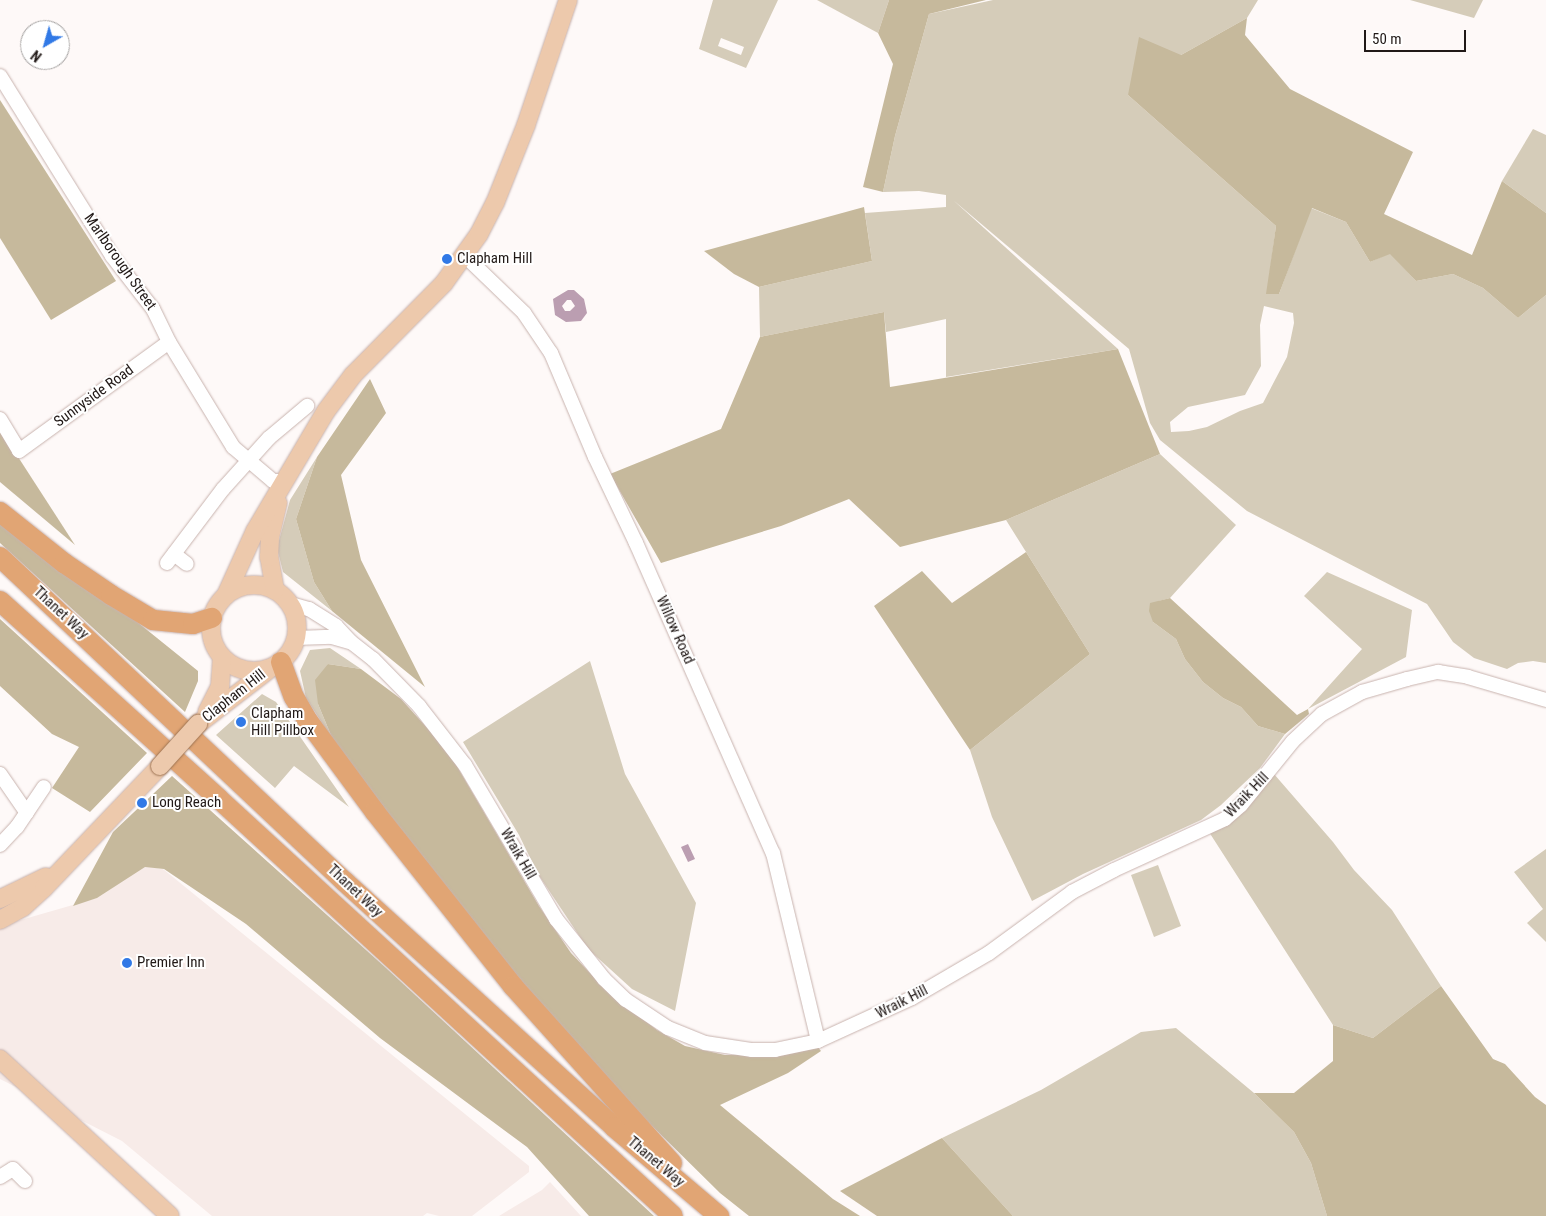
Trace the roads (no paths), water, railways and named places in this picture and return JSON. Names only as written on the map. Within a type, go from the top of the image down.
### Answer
[{"type":"highway","points":[[0,512],[71,568],[153,620],[192,624],[212,618]]},
{"type":"highway","name":"Thanet Way","points":[[0,557],[345,882],[614,1127],[720,1216]]},
{"type":"highway","name":"Thanet Way","points":[[0,602],[220,799],[673,1216]]},
{"type":"highway","points":[[276,665],[308,721],[375,812],[513,986],[720,1216]]},
{"type":"main road","points":[[226,595],[237,588],[250,584],[263,585],[275,590],[291,604],[297,620],[296,638],[291,651],[276,665],[256,671],[245,670],[222,658],[215,646],[211,633],[212,618],[217,606],[226,595],[256,530],[283,486],[301,450],[352,375],[444,283],[479,234],[495,203],[526,125],[568,0]]},
{"type":"main road","points":[[275,590],[269,556],[270,537],[283,486]]},
{"type":"main road","name":"Clapham Hill","points":[[0,920],[34,898],[198,724],[215,698],[220,686],[222,658]]},
{"type":"main road","name":"Clapham Hill","points":[[198,724],[276,665]]},
{"type":"main road","name":"Clapham Hill","points":[[0,899],[24,889],[62,868]]},
{"type":"main road","points":[[0,1059],[170,1216]]},
{"type":"street","name":"Marlborough Street","points":[[0,76],[112,256],[153,309],[169,342],[233,447],[248,462],[273,481],[283,486]]},
{"type":"street","name":"Willow Road","points":[[463,254],[524,313],[551,353],[595,456],[636,543],[774,854],[818,1041]]},
{"type":"street","name":"Sunnyside Road","points":[[0,419],[19,450],[169,342]]},
{"type":"street","points":[[187,564],[171,558],[223,489],[270,438],[307,406]]},
{"type":"street","name":"Wraik Hill","points":[[291,604],[310,609],[336,626],[351,642],[373,658],[419,706],[475,781],[556,919],[582,953],[626,1000],[668,1028],[705,1043],[744,1050],[767,1050],[818,1041],[850,1028],[932,987],[989,952],[1072,892],[1130,862],[1225,819],[1241,805],[1293,741],[1322,714],[1362,692],[1438,672],[1468,676],[1546,700]]},
{"type":"street","name":"Wraik Hill","points":[[296,638],[332,637],[351,642]]},
{"type":"street","points":[[0,774],[27,813]]},
{"type":"street","points":[[0,845],[27,813],[44,787]]},
{"type":"street","points":[[0,1177],[13,1169],[25,1182]]},
{"type":"place","name":"Clapham Hill","points":[[447,259]]},
{"type":"place","name":"Clapham Hill Pillbox","points":[[241,722]]},
{"type":"place","name":"Long Reach","points":[[142,803]]},
{"type":"place","name":"Premier Inn","points":[[127,963]]}]
